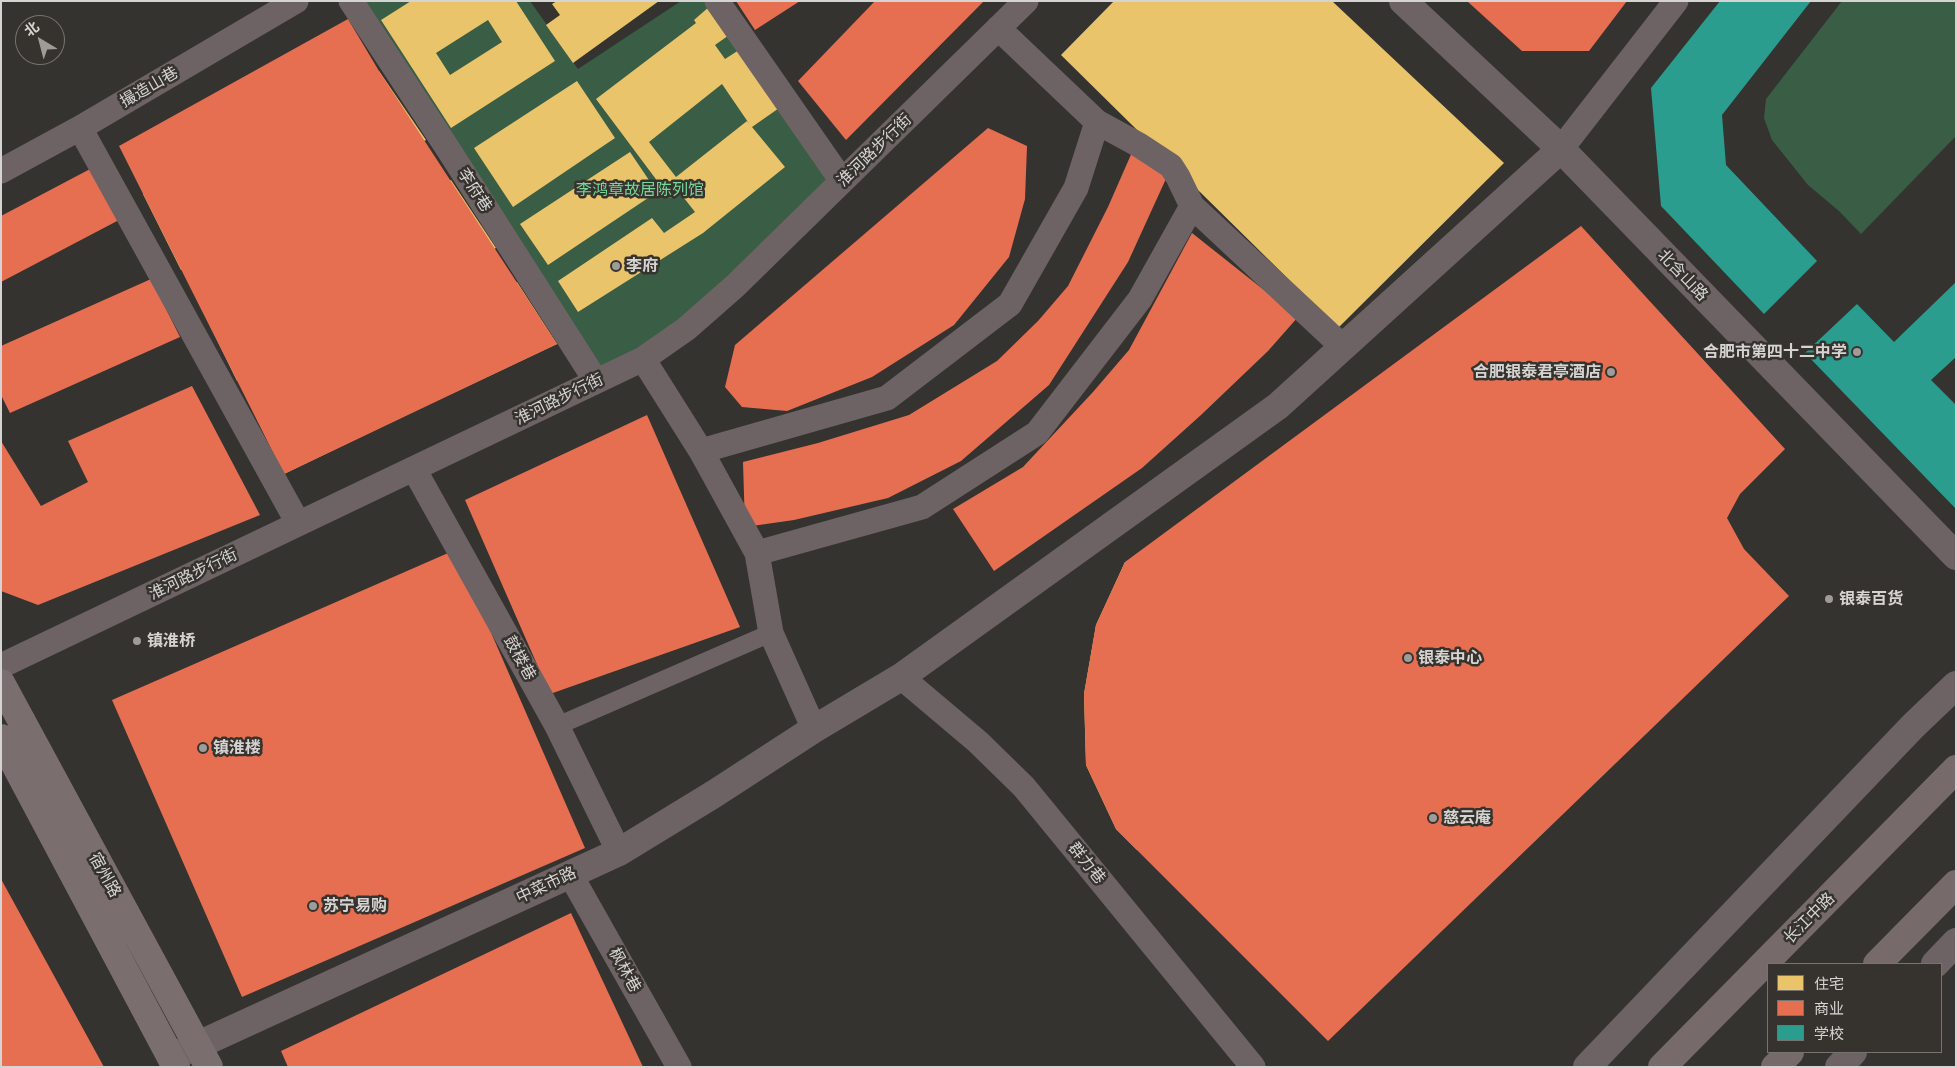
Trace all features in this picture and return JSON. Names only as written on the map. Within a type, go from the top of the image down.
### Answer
[{"type":"highway","name":"长江中路","points":[[1662,1067],[1956,769]]},
{"type":"highway","points":[[1877,963],[1956,884]]},
{"type":"highway","points":[[1776,1067],[1789,1053]]},
{"type":"main road","name":"宿州路","points":[[1,683],[203,1056]]},
{"type":"main road","name":"宿州路","points":[[1,738],[174,1062]]},
{"type":"street","name":"撮造山巷","points":[[1,171],[80,128],[296,1]]},
{"type":"street","name":"李府巷","points":[[351,1],[596,381]]},
{"type":"street","points":[[717,1],[842,182]]},
{"type":"street","name":"淮河路步行街","points":[[1,666],[643,359],[686,329],[728,292],[1026,1]]},
{"type":"street","name":"北含山路","points":[[1403,1],[1561,149],[1956,556]]},
{"type":"street","points":[[1561,149],[1676,1]]},
{"type":"street","points":[[998,28],[1097,122],[1139,145],[1171,166],[1192,206],[1343,347]]},
{"type":"street","points":[[701,452],[887,398],[1010,304],[1076,188],[1097,122]]},
{"type":"street","points":[[80,128],[298,523]]},
{"type":"street","name":"中菜市路","points":[[174,1062],[203,1056],[570,874],[619,852],[714,794],[814,729],[901,677],[1278,406],[1561,149]]},
{"type":"street","points":[[757,553],[922,507],[1038,433],[1140,299],[1192,206]]},
{"type":"street","points":[[643,359],[701,452],[757,553],[771,632],[814,729]]},
{"type":"street","name":"鼓楼巷","points":[[414,469],[557,726],[619,852]]},
{"type":"street","name":"群力巷","points":[[901,677],[978,742],[1024,786],[1254,1067]]},
{"type":"street","points":[[1587,1067],[1913,726],[1956,685]]},
{"type":"street","name":"枫林巷","points":[[570,874],[679,1067]]},
{"type":"street","points":[[1936,963],[1956,942]]},
{"type":"street","points":[[1839,1067],[1852,1053]]},
{"type":"lane","points":[[557,726],[771,632]]},
{"type":"green space","name":"李鸿章故居陈列馆","points":[[351,1],[530,1],[578,69],[681,1],[717,1],[842,181],[735,286],[596,381]]},
{"type":"green space","points":[[1842,1],[1956,1],[1956,136],[1861,234],[1839,211],[1808,185],[1772,140],[1764,118],[1766,99]]},
{"type":"building: 住宅","points":[[411,1],[516,1],[555,61],[451,128],[381,20]],"holes":[[[488,20],[502,42],[450,75],[436,53]]]},
{"type":"building: 住宅","points":[[557,1],[659,1],[573,63],[546,25],[560,15],[552,4]]},
{"type":"building: 住宅","points":[[1114,1],[1332,1],[1504,163],[1338,328],[1061,55]]},
{"type":"building: 住宅","points":[[710,6],[732,33],[715,45],[725,59],[739,50],[782,106],[752,127],[785,167],[703,233],[578,312],[558,281],[652,218],[664,233],[695,212],[680,193],[670,198],[596,99],[696,23],[694,20]],"holes":[[[722,84],[750,125],[747,121],[676,177],[649,142]]]},
{"type":"building: 住宅","points":[[379,71],[426,140],[181,270],[143,194]]},
{"type":"building: 住宅","points":[[577,81],[615,138],[513,207],[474,148]]},
{"type":"building: 住宅","points":[[630,152],[657,192],[548,265],[520,224]]},
{"type":"building: 住宅","points":[[451,180],[496,248],[393,297],[356,227]]},
{"type":"building: 住宅","points":[[304,249],[346,328],[237,381],[198,301]]},
{"type":"building: 住宅","points":[[517,282],[557,344],[451,394],[419,328]]},
{"type":"building: 住宅","points":[[363,352],[398,419],[284,474],[252,409]]},
{"type":"building: 住宅","points":[[1125,562],[1179,577],[1149,635],[1144,723],[1162,801],[1183,835],[1137,850],[1116,829],[1086,765],[1084,694],[1096,625]]},
{"type":"building: 商业","points":[[736,1],[800,1],[755,30]]},
{"type":"building: 商业","points":[[875,1],[984,1],[846,140],[798,81]]},
{"type":"building: 商业","points":[[1467,1],[1627,1],[1589,51],[1522,51]]},
{"type":"building: 商业","points":[[348,19],[379,71],[557,344],[284,474],[119,146]]},
{"type":"building: 商业","points":[[988,128],[1027,146],[1025,199],[1009,257],[954,325],[872,377],[787,411],[742,407],[725,387],[735,345]]},
{"type":"building: 商业","points":[[1133,150],[1170,170],[1128,262],[1049,385],[961,461],[888,498],[794,520],[745,527],[743,462],[818,443],[909,415],[997,361],[1038,321],[1068,286],[1108,207]]},
{"type":"building: 商业","points":[[92,168],[119,220],[1,282],[1,216]]},
{"type":"building: 商业","name":"银泰中心","points":[[1581,226],[1785,449],[1740,494],[1727,518],[1744,549],[1789,596],[1328,1041],[1116,829],[1086,765],[1084,694],[1096,625],[1125,562]]},
{"type":"building: 商业","points":[[1192,233],[1298,317],[1268,351],[1142,468],[994,571],[953,509],[1023,467],[1093,392],[1129,350]]},
{"type":"building: 商业","points":[[151,279],[180,337],[10,413],[1,395],[1,346]]},
{"type":"building: 商业","points":[[192,386],[260,515],[38,605],[1,591],[1,441],[41,506],[88,482],[68,441]]},
{"type":"building: 商业","points":[[647,415],[740,627],[550,694],[465,500]]},
{"type":"building: 商业","points":[[455,550],[585,848],[242,997],[112,700]]},
{"type":"building: 商业","points":[[1,879],[104,1067],[1,1067]]},
{"type":"building: 商业","points":[[571,913],[643,1067],[288,1067],[281,1051]]},
{"type":"building: 学校","points":[[1720,1],[1811,1],[1722,115],[1726,165],[1817,261],[1764,314],[1661,206],[1651,88]]},
{"type":"building: 学校","points":[[1956,282],[1956,357],[1931,380],[1956,405],[1956,509],[1805,353],[1857,304],[1894,342]]},
{"type":"place","name":"李府","points":[[616,266]]},
{"type":"place","name":"合肥市第四十二中学","points":[[1857,352]]},
{"type":"place","name":"合肥银泰君亭酒店","points":[[1611,372]]},
{"type":"place","name":"银泰百货","points":[[1829,599]]},
{"type":"place","name":"镇淮桥","points":[[137,641]]},
{"type":"place","name":"银泰中心","points":[[1408,658]]},
{"type":"place","name":"镇淮楼","points":[[203,748]]},
{"type":"place","name":"慈云庵","points":[[1433,818]]},
{"type":"place","name":"苏宁易购","points":[[313,906]]}]
